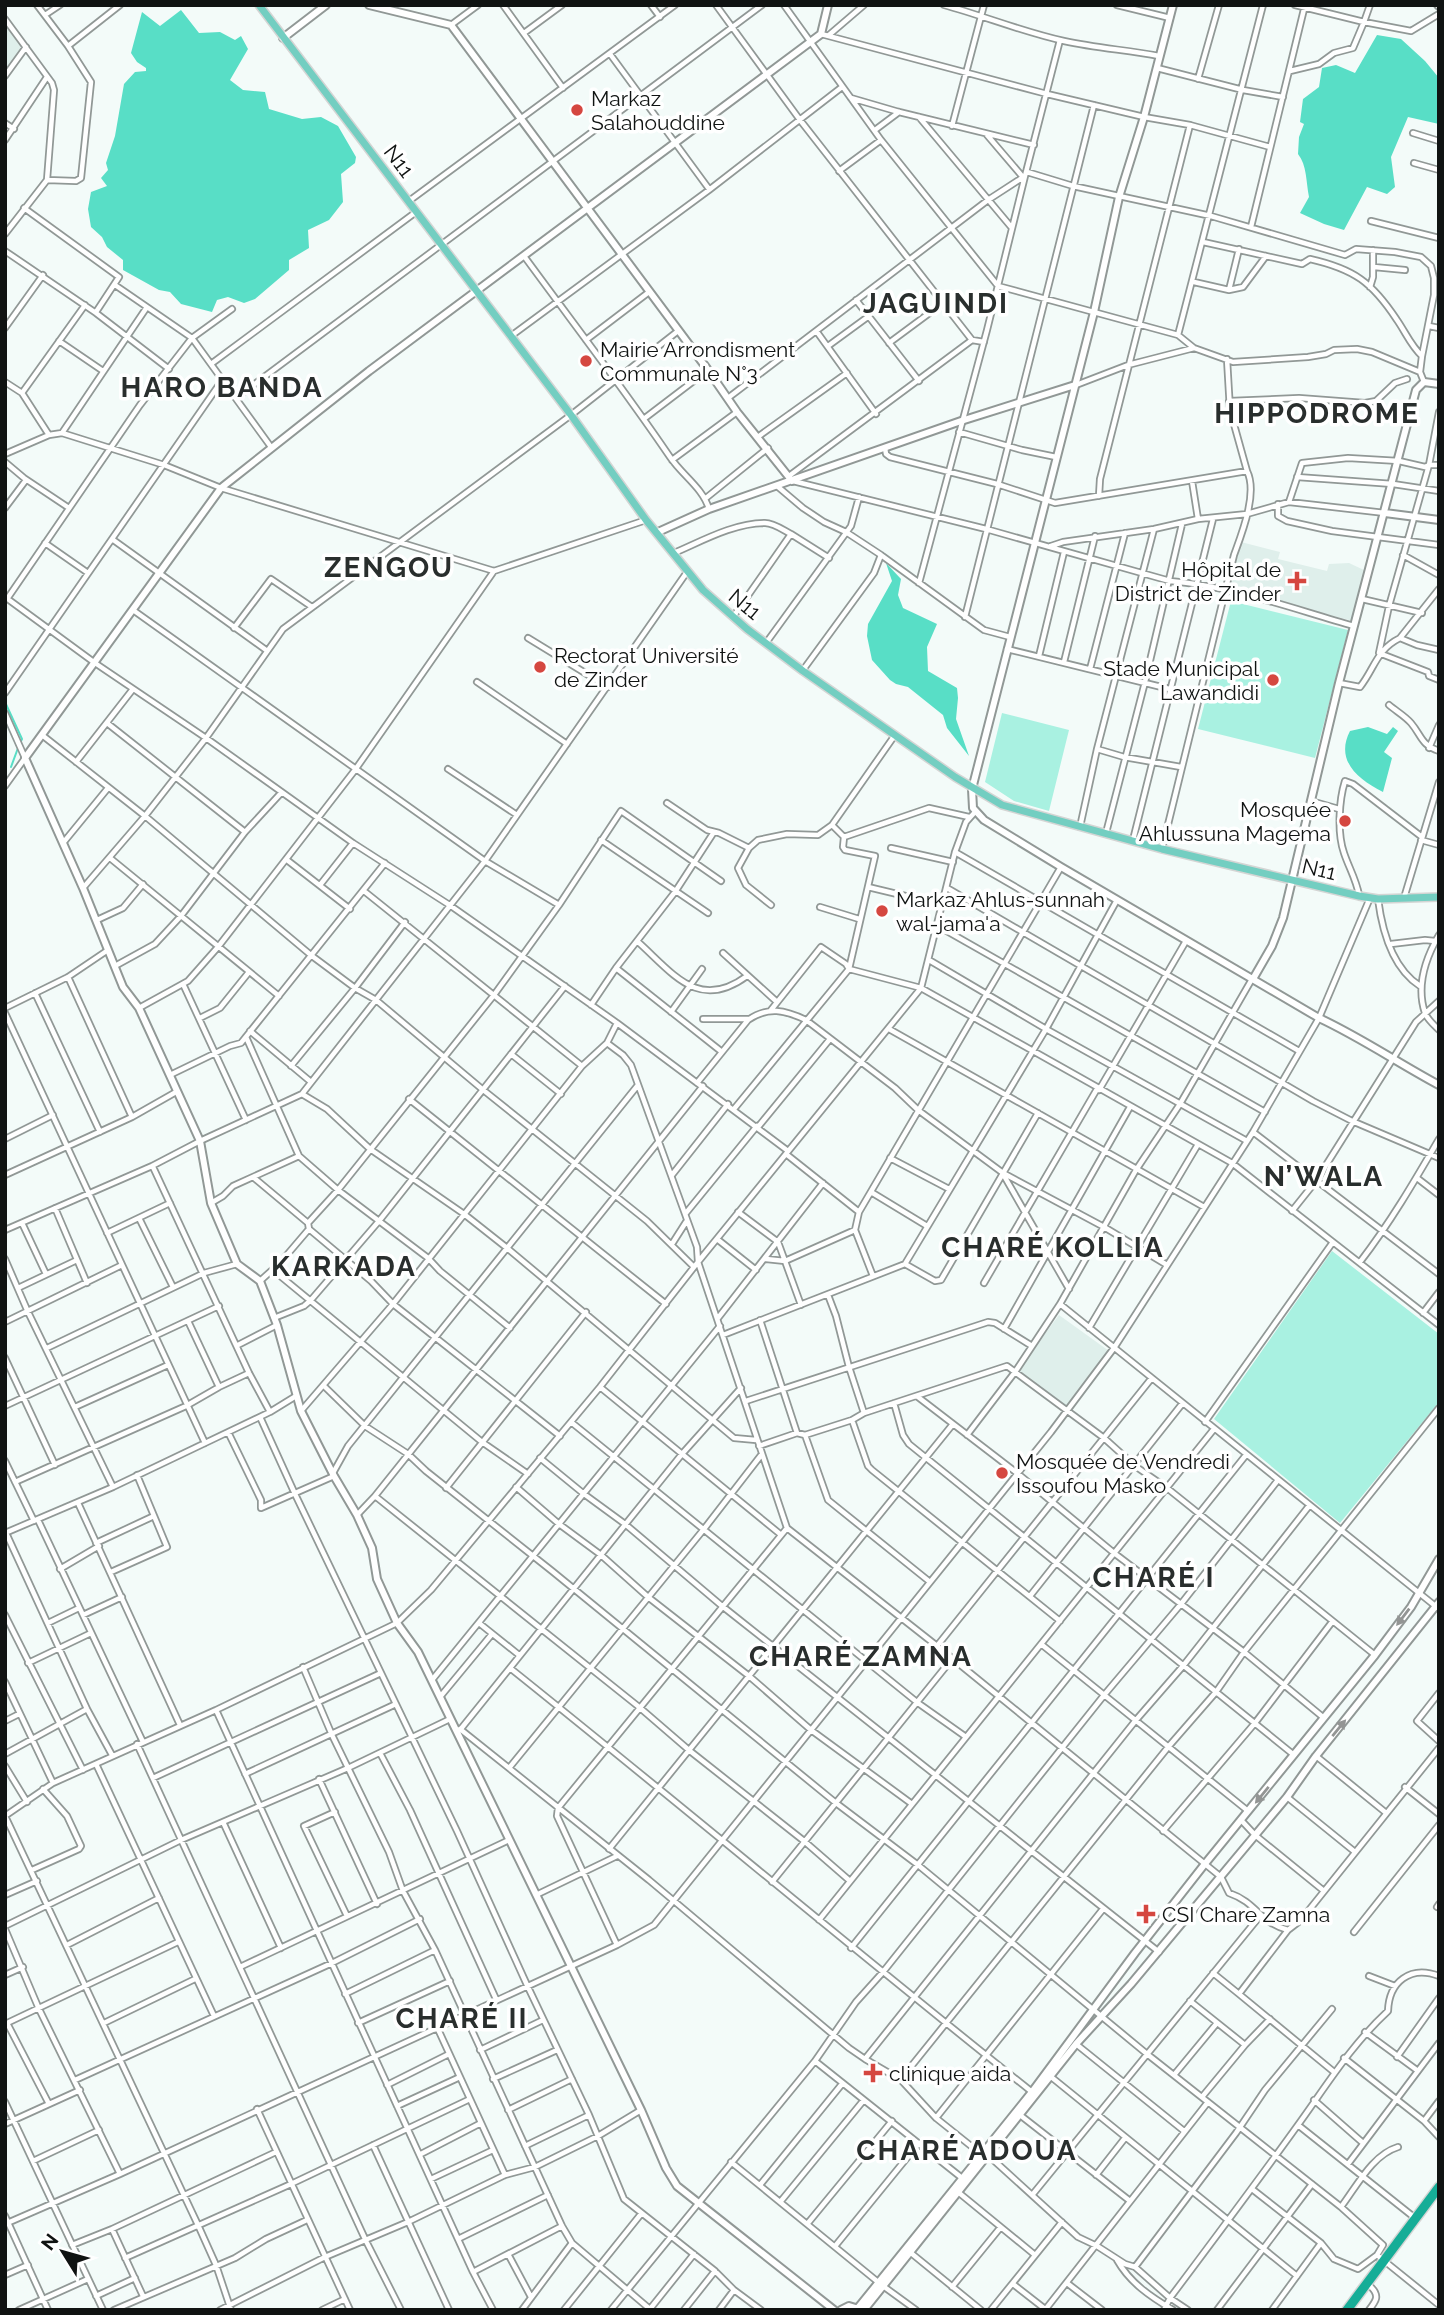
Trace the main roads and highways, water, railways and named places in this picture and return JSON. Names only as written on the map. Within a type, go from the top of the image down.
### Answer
[{"type":"highway","points":[[1347,2310],[1439,2186]]},
{"type":"highway","points":[[1354,2310],[1371,2287],[1383,2260],[1439,2196]]},
{"type":"main road","name":"N11","points":[[259,5],[571,415],[646,520],[703,590],[766,644],[972,789],[1016,810],[1162,849],[1359,896],[1374,899],[1439,897]]},
{"type":"waterway","points":[[5,702],[22,739],[20,743]]},
{"type":"waterway","points":[[11,767],[18,748]]},
{"type":"place","name":"Markaz Salahouddine","points":[[577,110]]},
{"type":"place","name":"Mairie Arrondisment Communale N°3","points":[[586,361]]},
{"type":"place","name":"Hôpital de District de Zinder","points":[[1297,581]]},
{"type":"place","name":"Rectorat Université de Zinder","points":[[540,667]]},
{"type":"place","name":"Stade Municipal Lawandidi","points":[[1273,680]]},
{"type":"place","name":"Mosquée Ahlussuna Magema","points":[[1345,821]]},
{"type":"place","name":"Markaz Ahlus-sunnah wal-jama'a","points":[[882,911]]},
{"type":"place","name":"Mosquée de Vendredi Issoufou Masko","points":[[1002,1473]]},
{"type":"place","name":"CSI Chare Zamna","points":[[1146,1914]]},
{"type":"place","name":"clinique aida","points":[[873,2073]]},
{"type":"district","name":"JAGUINDI","points":[[936,303]]},
{"type":"district","name":"HARO BANDA","points":[[222,387]]},
{"type":"district","name":"HIPPODROME","points":[[1317,413]]},
{"type":"district","name":"ZENGOU","points":[[389,567]]},
{"type":"district","name":"N’WALA","points":[[1324,1176]]},
{"type":"district","name":"CHARÉ KOLLIA","points":[[1053,1247]]},
{"type":"district","name":"KARKADA","points":[[344,1266]]},
{"type":"district","name":"CHARÉ I","points":[[1154,1577]]},
{"type":"district","name":"CHARÉ ZAMNA","points":[[861,1656]]},
{"type":"district","name":"CHARÉ II","points":[[462,2018]]},
{"type":"district","name":"CHARÉ ADOUA","points":[[967,2150]]}]
